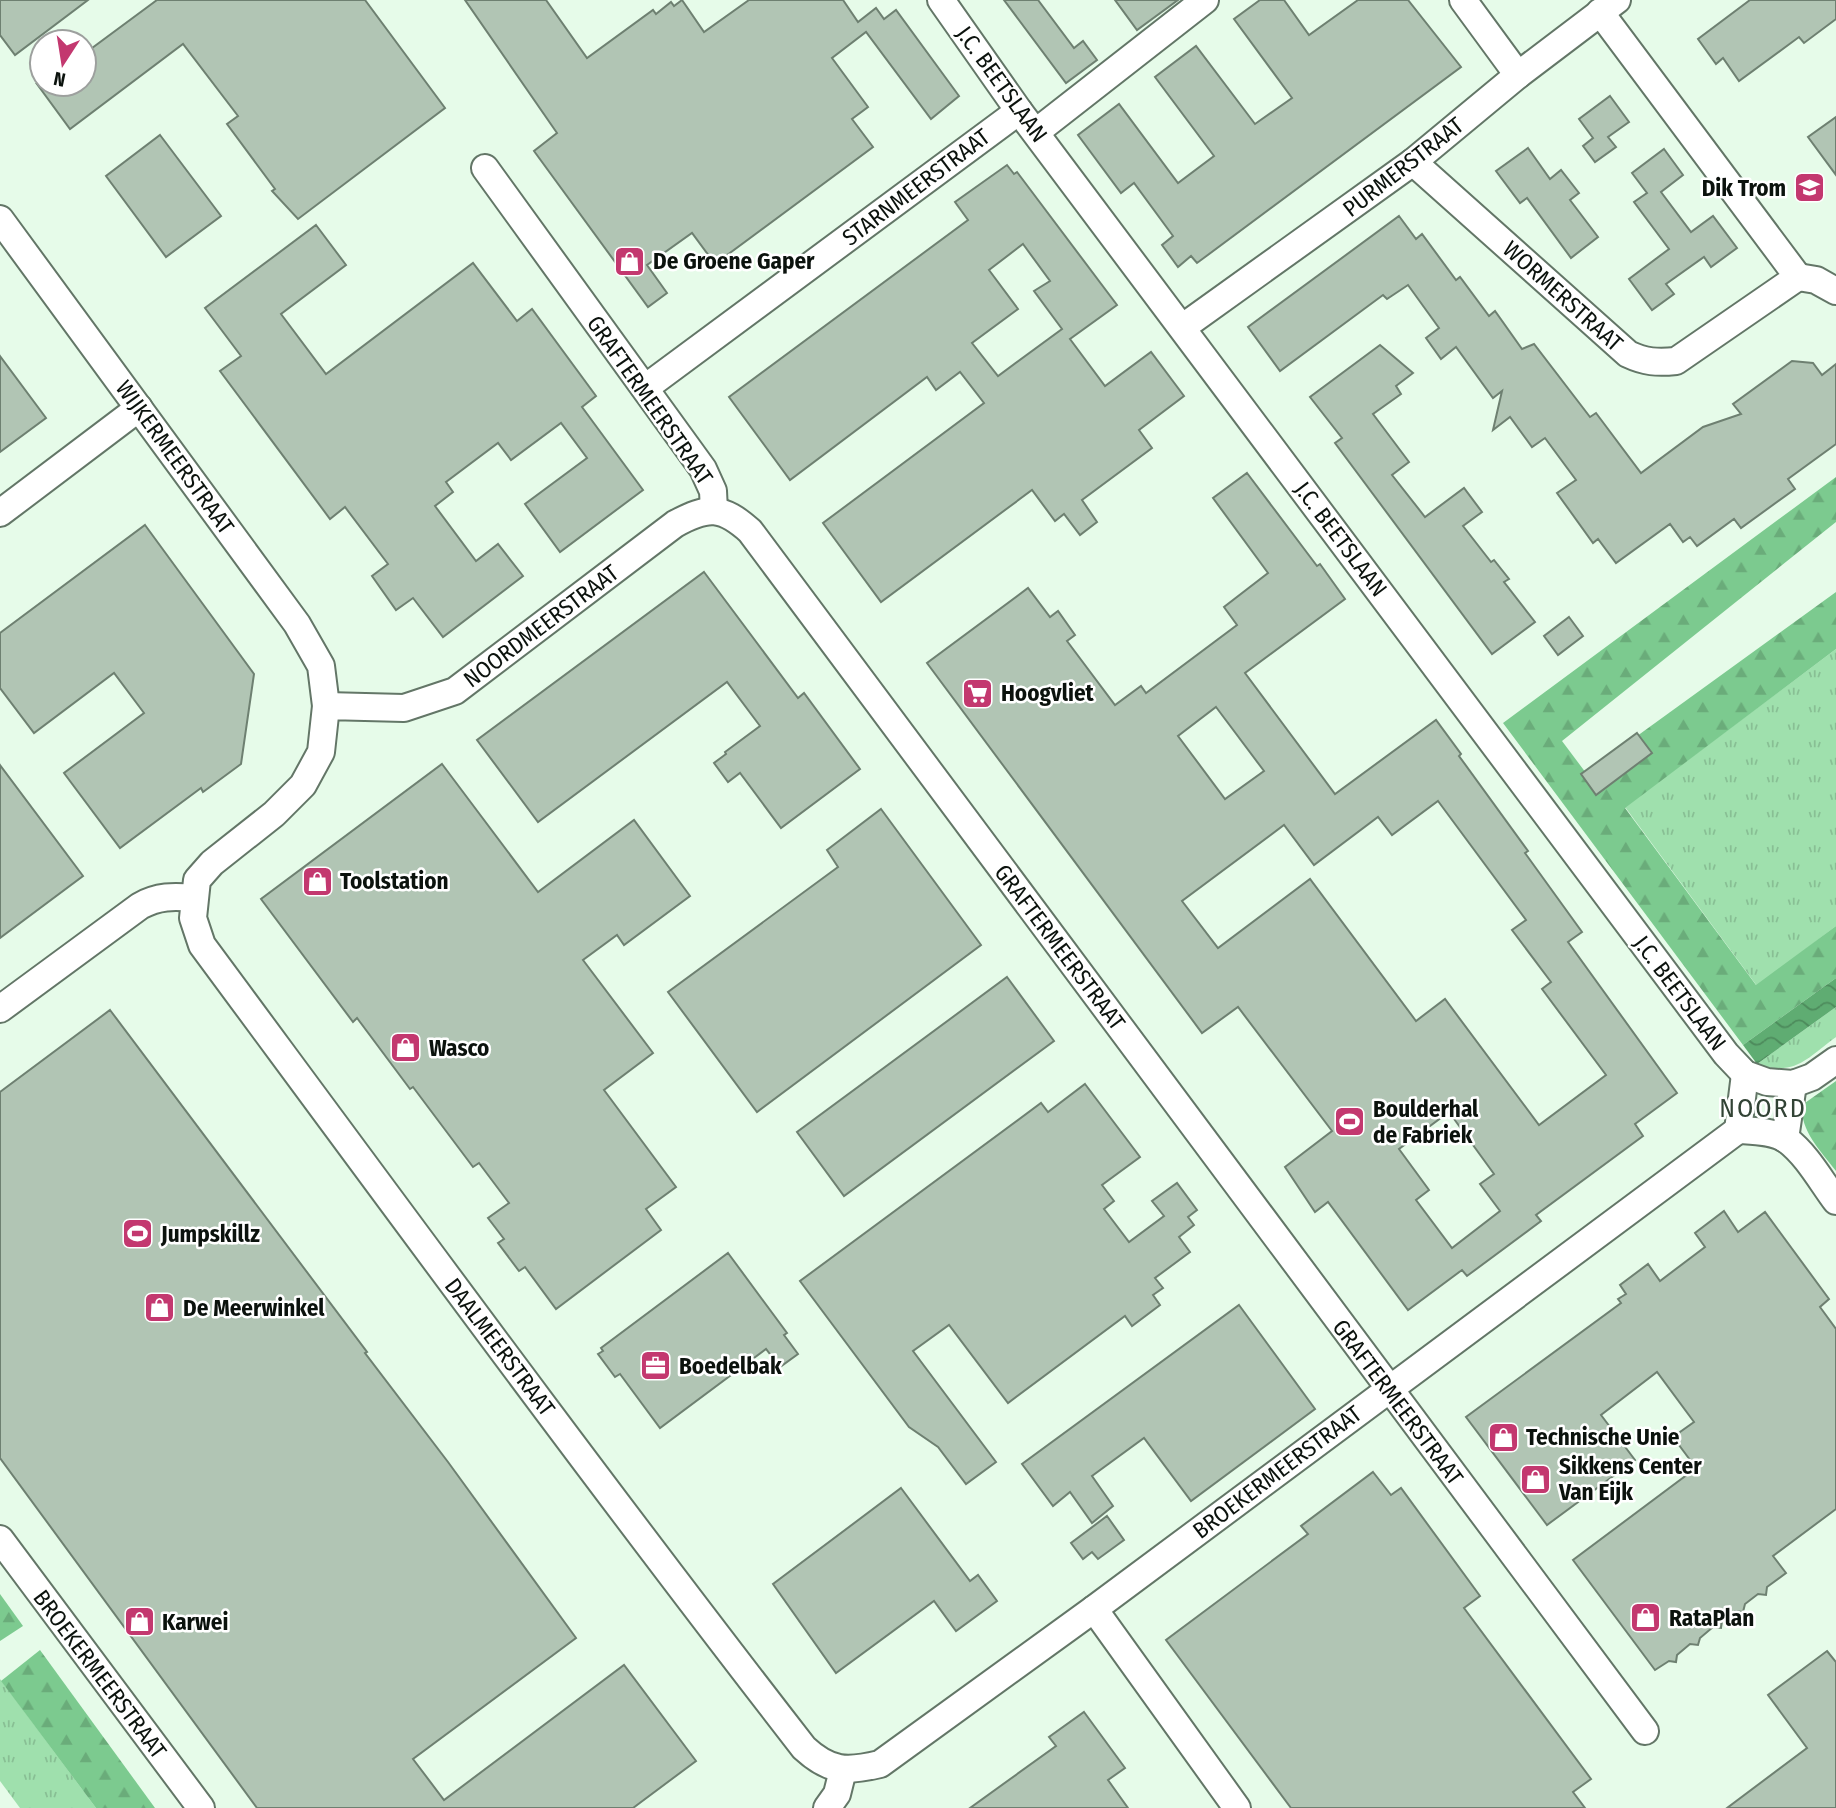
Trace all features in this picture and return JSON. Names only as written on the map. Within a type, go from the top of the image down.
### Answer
[{"type":"street","name":"J.C. BEETSLAAN","points":[[941,0],[1019,111],[1726,1054],[1745,1074]]},
{"type":"street","points":[[1036,132],[1205,0]]},
{"type":"street","points":[[1463,0],[1518,75]]},
{"type":"street","points":[[1609,6],[1798,277],[1816,280],[1836,291]]},
{"type":"street","name":"PURMERSTRAAT","points":[[1183,327],[1413,162],[1518,75],[1609,6]]},
{"type":"street","name":"STARNMEERSTRAAT","points":[[645,388],[1019,111]]},
{"type":"street","name":"WORMERSTRAAT","points":[[1413,162],[1628,354],[1644,361],[1676,361],[1798,277]]},
{"type":"street","name":"GRAFTERMEERSTRAAT","points":[[485,168],[703,468],[713,491],[713,511],[733,516],[750,531],[1645,1731]]},
{"type":"street","name":"WIJKERMEERSTRAAT","points":[[0,219],[297,624],[321,666],[326,706]]},
{"type":"street","points":[[0,513],[139,408]]},
{"type":"street","name":"NOORDMEERSTRAAT","points":[[326,706],[404,708],[455,691],[676,524],[696,513],[713,511]]},
{"type":"street","points":[[0,1009],[140,906],[155,898],[194,898],[197,880],[212,863],[274,814],[303,785],[321,752],[326,706]]},
{"type":"street","name":"DAALMEERSTRAAT","points":[[194,898],[192,918],[202,945],[633,1526],[804,1748],[819,1762],[843,1770]]},
{"type":"street","points":[[1836,1060],[1812,1077],[1793,1084],[1767,1082],[1745,1074],[1738,1130],[1761,1132],[1785,1139],[1802,1156],[1836,1201]]},
{"type":"street","points":[[1785,1139],[1793,1084]]},
{"type":"street","name":"BROEKERMEERSTRAAT","points":[[843,1770],[880,1763],[1094,1609],[1738,1130]]},
{"type":"street","name":"BROEKERMEERSTRAAT","points":[[0,1539],[201,1808]]},
{"type":"street","points":[[1094,1609],[1237,1808]]},
{"type":"street","points":[[827,1808],[837,1794],[843,1770]]},
{"type":"green space","points":[[1836,477],[1836,522],[1562,741],[1586,773],[1836,592],[1836,649],[1625,808],[1756,985],[1836,926],[1836,978],[1743,1045],[1503,723]]},
{"type":"green space","points":[[1836,649],[1836,926],[1757,986],[1625,807]]},
{"type":"green space","points":[[1836,1007],[1836,1037],[1808,1058],[1791,1067],[1757,1064]]},
{"type":"green space","points":[[1836,1081],[1836,1171],[1808,1132],[1802,1105]]},
{"type":"green space","points":[[0,1594],[23,1626],[0,1641]]},
{"type":"green space","points":[[40,1650],[155,1808],[96,1808],[1,1681]]},
{"type":"green space","points":[[0,1679],[96,1808],[20,1808],[0,1781]]},
{"type":"water","points":[[1836,978],[1836,1007],[1757,1064],[1743,1045]]},
{"type":"building","points":[[0,0],[88,0],[51,28],[28,28],[28,45],[15,55],[0,35]]},
{"type":"building","points":[[157,0],[365,0],[445,108],[298,219],[272,191],[275,189],[227,124],[238,116],[183,44],[70,129],[47,98],[98,98],[98,44]]},
{"type":"building","points":[[465,0],[546,0],[587,58],[653,10],[656,14],[671,2],[674,6],[682,0],[704,32],[749,0],[843,0],[858,22],[876,8],[884,19],[896,10],[959,96],[931,119],[866,32],[832,58],[868,107],[852,119],[873,147],[715,264],[692,233],[647,265],[667,293],[648,307],[534,151],[557,133]]},
{"type":"building","points":[[1004,0],[1038,0],[1074,48],[1083,41],[1097,60],[1066,83]]},
{"type":"building","points":[[1115,0],[1178,0],[1137,30]]},
{"type":"building","points":[[1260,0],[1284,0],[1309,35],[1358,0],[1408,0],[1461,67],[1197,263],[1191,256],[1178,267],[1162,245],[1173,236],[1134,183],[1121,193],[1078,135],[1119,104],[1178,183],[1214,156],[1155,77],[1196,46],[1255,124],[1292,98],[1234,19]]},
{"type":"building","points":[[1750,0],[1836,0],[1836,19],[1804,43],[1799,37],[1739,81],[1723,58],[1716,64],[1698,39]]},
{"type":"building","points":[[1610,96],[1629,122],[1608,137],[1616,147],[1595,162],[1583,146],[1593,138],[1579,119]]},
{"type":"building","points":[[1836,117],[1836,175],[1808,137]]},
{"type":"building","points":[[160,135],[221,216],[166,257],[106,176]]},
{"type":"building","points":[[1528,148],[1550,179],[1561,170],[1579,193],[1570,200],[1598,237],[1571,258],[1527,198],[1520,203],[1496,171]]},
{"type":"building","points":[[1664,149],[1683,175],[1661,192],[1691,232],[1713,216],[1737,248],[1711,267],[1704,257],[1666,284],[1674,294],[1652,310],[1629,279],[1669,249],[1634,202],[1647,193],[1632,173]]},
{"type":"building","points":[[1007,165],[1014,174],[1017,172],[1117,305],[1070,339],[1105,386],[1151,352],[1184,396],[1139,430],[1152,448],[1082,500],[1097,522],[1080,535],[1064,514],[1055,521],[1032,490],[881,602],[823,523],[984,403],[960,372],[936,390],[927,377],[790,480],[729,397],[968,220],[955,202]],"holes":[[[1023,244],[1050,281],[1034,291],[1062,329],[998,376],[972,343],[1018,309],[989,270]]]},
{"type":"building","points":[[1399,216],[1416,239],[1422,234],[1456,280],[1460,277],[1489,316],[1495,311],[1522,349],[1534,344],[1590,417],[1596,413],[1641,473],[1703,427],[1741,414],[1733,404],[1792,361],[1813,363],[1822,375],[1836,364],[1836,444],[1788,479],[1795,489],[1741,528],[1734,519],[1697,546],[1690,537],[1683,542],[1670,524],[1616,563],[1598,539],[1593,543],[1557,493],[1576,480],[1545,438],[1532,447],[1510,417],[1493,430],[1502,391],[1493,398],[1456,347],[1441,359],[1426,338],[1439,328],[1408,285],[1387,299],[1383,295],[1280,371],[1248,327]]},
{"type":"building","points":[[316,225],[346,265],[281,314],[326,374],[473,263],[517,321],[532,309],[596,396],[582,407],[643,490],[560,552],[525,504],[587,458],[561,423],[511,460],[498,443],[446,482],[453,492],[435,506],[476,561],[498,544],[523,576],[443,637],[413,598],[396,610],[372,576],[388,564],[345,507],[330,519],[220,371],[241,356],[205,308]]},
{"type":"building","points":[[1380,345],[1413,373],[1396,386],[1401,394],[1373,414],[1409,462],[1392,475],[1425,517],[1464,488],[1482,512],[1463,526],[1491,562],[1494,560],[1509,579],[1504,582],[1535,622],[1492,654],[1335,443],[1342,438],[1310,397]]},
{"type":"building","points":[[0,356],[46,418],[0,452]]},
{"type":"building","points":[[1247,473],[1345,599],[1245,673],[1335,794],[1436,720],[1528,851],[1525,853],[1582,932],[1568,942],[1677,1093],[1635,1124],[1643,1136],[1536,1215],[1541,1221],[1467,1276],[1462,1270],[1408,1310],[1328,1202],[1315,1212],[1285,1167],[1332,1131],[1238,1007],[1202,1033],[927,663],[1028,588],[1050,617],[1058,611],[1075,635],[1067,641],[1115,705],[1141,686],[1146,693],[1237,625],[1224,607],[1268,573],[1213,498]],"holes":[[[1216,707],[1264,771],[1225,799],[1178,736]],[[1438,801],[1526,920],[1512,930],[1551,982],[1542,989],[1606,1075],[1539,1125],[1445,999],[1416,1021],[1310,879],[1218,948],[1182,901],[1284,825],[1314,865],[1378,817],[1392,835]],[[1449,1112],[1494,1174],[1480,1184],[1500,1211],[1452,1248],[1416,1200],[1429,1190],[1399,1149]]]},
{"type":"building","points":[[145,525],[254,674],[241,764],[203,792],[201,788],[120,848],[64,773],[144,713],[114,673],[34,733],[0,688],[0,633]]},
{"type":"building","points":[[704,572],[798,698],[804,693],[860,769],[781,828],[740,773],[728,782],[714,763],[760,726],[727,682],[538,822],[477,740]]},
{"type":"building","points":[[1569,617],[1583,636],[1558,655],[1544,636]]},
{"type":"building","points":[[1637,733],[1652,753],[1596,795],[1581,774]]},
{"type":"building","points":[[442,764],[538,892],[634,820],[690,896],[624,945],[617,935],[583,960],[653,1053],[604,1090],[676,1187],[646,1209],[661,1230],[556,1309],[525,1267],[519,1271],[498,1243],[504,1239],[488,1218],[509,1203],[479,1163],[473,1167],[357,1018],[353,1022],[261,899]]},
{"type":"building","points":[[0,765],[83,876],[0,938]]},
{"type":"building","points":[[881,809],[981,945],[757,1112],[668,992],[838,867],[827,850]]},
{"type":"building","points":[[1007,977],[1054,1041],[844,1196],[797,1132]]},
{"type":"building","points":[[110,1010],[367,1352],[365,1353],[576,1638],[413,1759],[444,1800],[624,1665],[696,1761],[633,1808],[257,1808],[0,1458],[0,1092]]},
{"type":"building","points":[[1085,1084],[1140,1157],[1102,1185],[1114,1201],[1104,1209],[1129,1242],[1164,1216],[1152,1201],[1177,1183],[1197,1210],[1188,1217],[1194,1225],[1179,1237],[1190,1252],[1155,1278],[1163,1288],[1153,1295],[1160,1305],[1132,1326],[1125,1316],[1008,1403],[949,1325],[913,1351],[996,1462],[966,1484],[938,1447],[909,1427],[800,1281],[1041,1103],[1048,1112]]},
{"type":"building","points":[[1724,1211],[1738,1232],[1765,1212],[1829,1299],[1820,1307],[1836,1329],[1836,1509],[1773,1556],[1786,1573],[1767,1587],[1766,1595],[1758,1594],[1745,1604],[1743,1612],[1735,1611],[1722,1621],[1721,1628],[1713,1627],[1700,1638],[1698,1645],[1690,1644],[1677,1655],[1676,1662],[1669,1661],[1655,1670],[1573,1560],[1696,1468],[1673,1437],[1694,1422],[1657,1372],[1601,1415],[1635,1460],[1547,1525],[1466,1417],[1621,1303],[1618,1299],[1626,1294],[1620,1285],[1648,1264],[1660,1281],[1705,1247],[1695,1233]]},
{"type":"building","points":[[728,1253],[787,1333],[784,1335],[798,1354],[780,1367],[766,1349],[660,1428],[620,1374],[615,1377],[598,1354],[603,1351],[601,1348]]},
{"type":"building","points":[[1239,1305],[1315,1409],[1191,1501],[1144,1438],[1092,1476],[1113,1506],[1092,1523],[1070,1492],[1053,1506],[1022,1464]]},
{"type":"building","points":[[1373,1472],[1391,1495],[1401,1488],[1480,1596],[1464,1608],[1591,1779],[1573,1792],[1585,1808],[1291,1808],[1166,1640],[1308,1534],[1301,1526]]},
{"type":"building","points":[[901,1488],[970,1581],[978,1575],[997,1601],[956,1631],[934,1601],[836,1673],[773,1584]]},
{"type":"building","points":[[1107,1516],[1124,1540],[1098,1559],[1092,1552],[1083,1559],[1071,1543]]},
{"type":"building","points":[[1827,1651],[1836,1662],[1836,1808],[1727,1808],[1807,1748],[1768,1695]]},
{"type":"building","points":[[1084,1712],[1125,1768],[1108,1780],[1128,1808],[970,1808],[1056,1746],[1049,1737]]},
{"type":"place","name":"Dik Trom","points":[[1809,188]]},
{"type":"place","name":"De Groene Gaper","points":[[630,261]]},
{"type":"place","name":"Hoogvliet","points":[[978,693]]},
{"type":"place","name":"Toolstation","points":[[317,881]]},
{"type":"place","name":"Wasco","points":[[406,1048]]},
{"type":"place","name":"Boulderhal de Fabriek","points":[[1350,1122]]},
{"type":"place","name":"Jumpskillz","points":[[138,1234]]},
{"type":"place","name":"De Meerwinkel","points":[[160,1308]]},
{"type":"place","name":"Boedelbak","points":[[656,1366]]},
{"type":"place","name":"Technische Unie","points":[[1503,1437]]},
{"type":"place","name":"Sikkens Center Van Eijk","points":[[1536,1479]]},
{"type":"place","name":"RataPlan","points":[[1646,1618]]},
{"type":"place","name":"Karwei","points":[[139,1622]]},
{"type":"district","name":"NOORD","points":[[1763,1108]]}]
